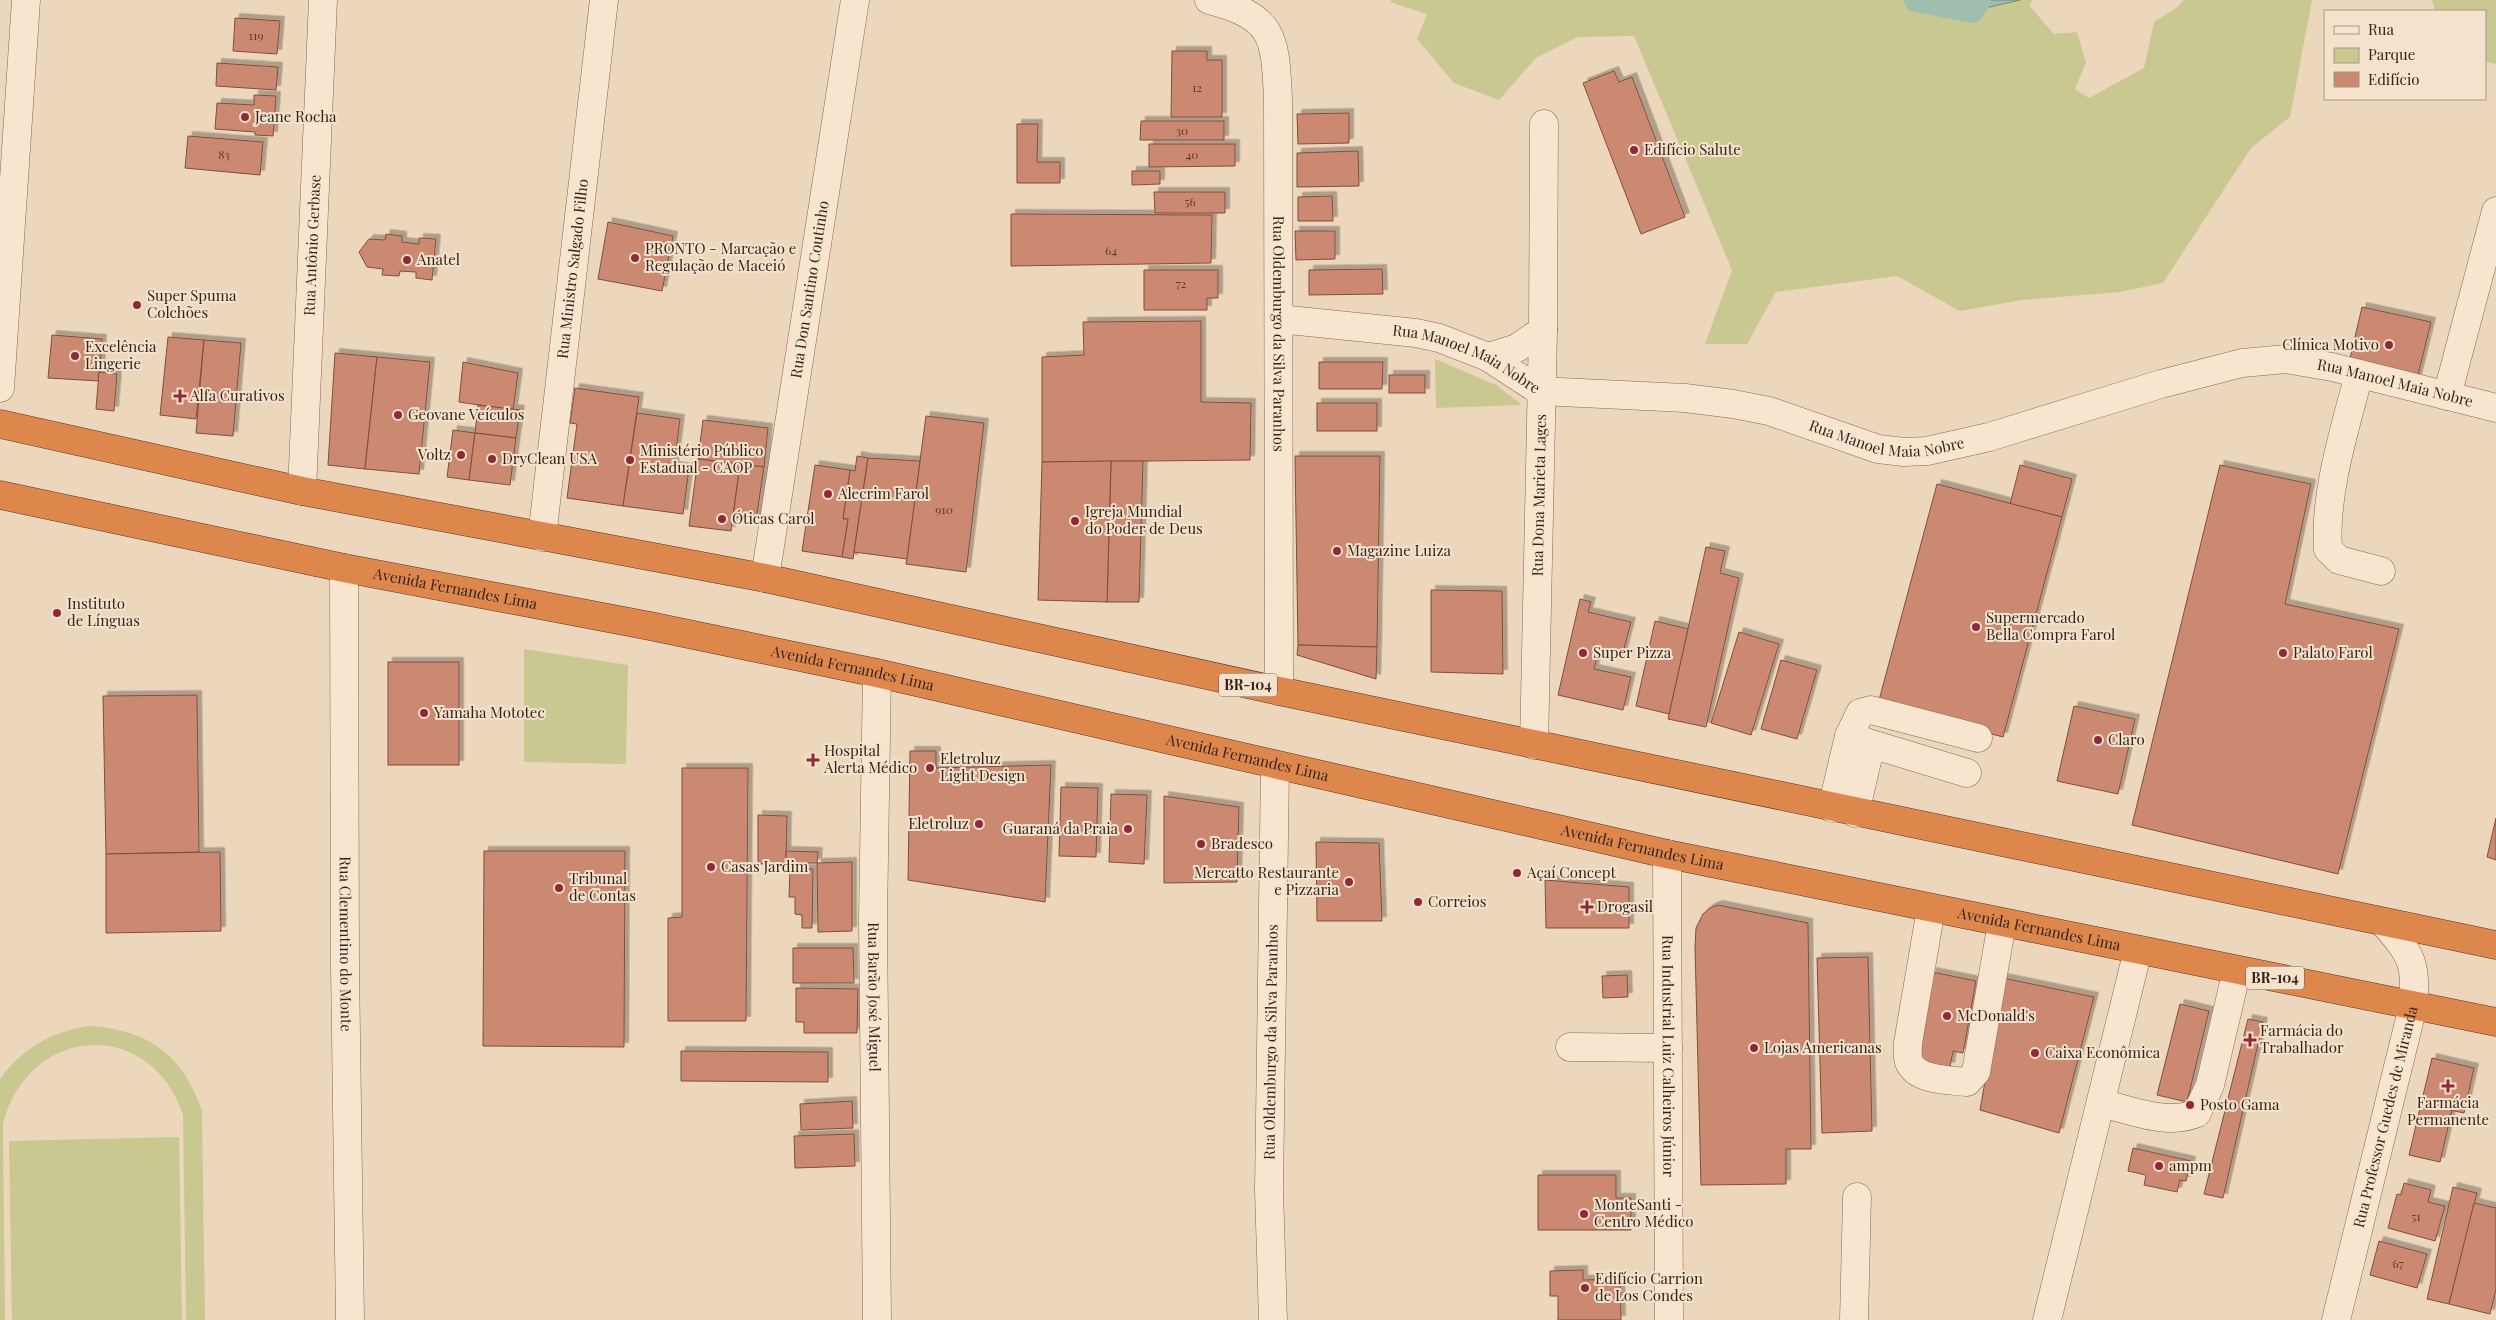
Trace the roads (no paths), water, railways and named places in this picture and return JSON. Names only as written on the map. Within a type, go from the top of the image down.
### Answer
[{"type":"highway","name":"BR-104","points":[[0,424],[302,491],[765,578],[1279,691],[2496,946]]},
{"type":"highway","name":"Avenida Fernandes Lima","points":[[0,495],[344,568],[877,673],[1275,766],[1667,854],[2002,924],[2496,1022]]},
{"type":"street","points":[[0,388],[26,0]]},
{"type":"street","name":"Rua Antônio Gerbase","points":[[302,491],[323,0]]},
{"type":"street","name":"Rua Ministro Salgado Filho","points":[[542,537],[604,0]]},
{"type":"street","name":"Rua Don Santino Coutinho","points":[[765,578],[855,0]]},
{"type":"street","name":"Rua Oldemburgo da Silva Paranhos","points":[[1217,2],[1246,13],[1261,22],[1272,40],[1276,57],[1279,691]]},
{"type":"street","name":"Rua Dona Marieta Lages","points":[[1534,745],[1544,124]]},
{"type":"street","points":[[2447,396],[2496,211]]},
{"type":"street","name":"Rua Manoel Maia Nobre","points":[[1278,319],[1416,332],[1439,338],[1488,357],[1540,391],[1685,398],[1733,404],[1769,411],[1878,449],[1904,452],[1927,451],[1989,437],[2161,384],[2242,362],[2286,359],[2359,374],[2496,408]]},
{"type":"street","points":[[1488,357],[1517,348],[1542,330]]},
{"type":"street","points":[[2359,374],[2342,439],[2326,525],[2328,549],[2340,560],[2381,571]]},
{"type":"street","name":"Rua Clementino do Monte","points":[[344,568],[345,965],[350,1320]]},
{"type":"street","name":"Rua Barão José Miguel","points":[[877,673],[873,919],[877,1320]]},
{"type":"street","points":[[1843,810],[1860,740],[1860,713],[1871,710],[1978,738]]},
{"type":"street","points":[[1860,740],[1967,773]]},
{"type":"street","name":"Rua Oldemburgo da Silva Paranhos","points":[[1272,1320],[1269,1190],[1275,766]]},
{"type":"street","name":"Rua Industrial Luiz Calheiros Júnior","points":[[1667,854],[1669,1320]]},
{"type":"street","points":[[1931,908],[1908,1042],[1909,1062],[1914,1070],[1927,1077],[1966,1082],[1976,1072],[2002,924]]},
{"type":"street","name":"Rua Professor Guedes de Miranda","points":[[2336,1320],[2413,1006],[2414,966],[2402,945],[2383,922]]},
{"type":"street","points":[[2047,1320],[2138,950]]},
{"type":"street","points":[[2101,1103],[2169,1118],[2187,1117],[2197,1113],[2210,1085],[2236,970]]},
{"type":"street","points":[[1570,1047],[1668,1048]]},
{"type":"street","points":[[1854,1320],[1857,1197]]},
{"type":"waterway","points":[[1916,0],[1972,11],[1979,0]]},
{"type":"place","name":"Jeane Rocha","points":[[245,117]]},
{"type":"place","name":"Edifício Salute","points":[[1634,150]]},
{"type":"place","name":"PRONTO - Marcação e Regulação de Maceió","points":[[635,258]]},
{"type":"place","name":"Anatel","points":[[407,260]]},
{"type":"place","name":"Super Spuma Colchões","points":[[137,305]]},
{"type":"place","name":"Clínica Motivo","points":[[2389,345]]},
{"type":"place","name":"Excelência Lingerie","points":[[75,356]]},
{"type":"place","name":"Alfa Curativos","points":[[180,396]]},
{"type":"place","name":"Geovane Veículos","points":[[398,415]]},
{"type":"place","name":"Voltz","points":[[461,455]]},
{"type":"place","name":"DryClean USA","points":[[492,459]]},
{"type":"place","name":"Ministério Público Estadual - CAOP","points":[[630,460]]},
{"type":"place","name":"Alecrim Farol","points":[[828,494]]},
{"type":"place","name":"Óticas Carol","points":[[722,519]]},
{"type":"place","name":"Igreja Mundial do Poder de Deus","points":[[1075,521]]},
{"type":"place","name":"Magazine Luiza","points":[[1337,551]]},
{"type":"place","name":"Instituto de Línguas","points":[[57,613]]},
{"type":"place","name":"Supermercado Bella Compra Farol","points":[[1976,627]]},
{"type":"place","name":"Super Pizza","points":[[1583,653]]},
{"type":"place","name":"Palato Farol","points":[[2283,653]]},
{"type":"place","name":"Yamaha Mototec","points":[[424,713]]},
{"type":"place","name":"Claro","points":[[2098,740]]},
{"type":"place","name":"Hospital Alerta Médico","points":[[813,760]]},
{"type":"place","name":"Eletroluz Light Design","points":[[930,768]]},
{"type":"place","name":"Eletroluz","points":[[979,824]]},
{"type":"place","name":"Guaraná da Praia","points":[[1128,829]]},
{"type":"place","name":"Bradesco","points":[[1201,844]]},
{"type":"place","name":"Casas Jardim","points":[[711,867]]},
{"type":"place","name":"Açaí Concept","points":[[1517,873]]},
{"type":"place","name":"Mercatto Restaurante e Pizzaria","points":[[1349,882]]},
{"type":"place","name":"Tribunal de Contas","points":[[559,888]]},
{"type":"place","name":"Correios","points":[[1418,902]]},
{"type":"place","name":"Drogasil","points":[[1587,907]]},
{"type":"place","name":"McDonald's","points":[[1947,1016]]},
{"type":"place","name":"Farmácia do Trabalhador","points":[[2250,1040]]},
{"type":"place","name":"Lojas Americanas","points":[[1754,1048]]},
{"type":"place","name":"Caixa Econômica","points":[[2035,1053]]},
{"type":"place","name":"Farmácia Permanente","points":[[2448,1086]]},
{"type":"place","name":"Posto Gama","points":[[2190,1105]]},
{"type":"place","name":"ampm","points":[[2159,1166]]},
{"type":"place","name":"MonteSanti - Centro Médico","points":[[1584,1214]]},
{"type":"place","name":"Edifício Carrion de Los Condes","points":[[1585,1288]]}]
